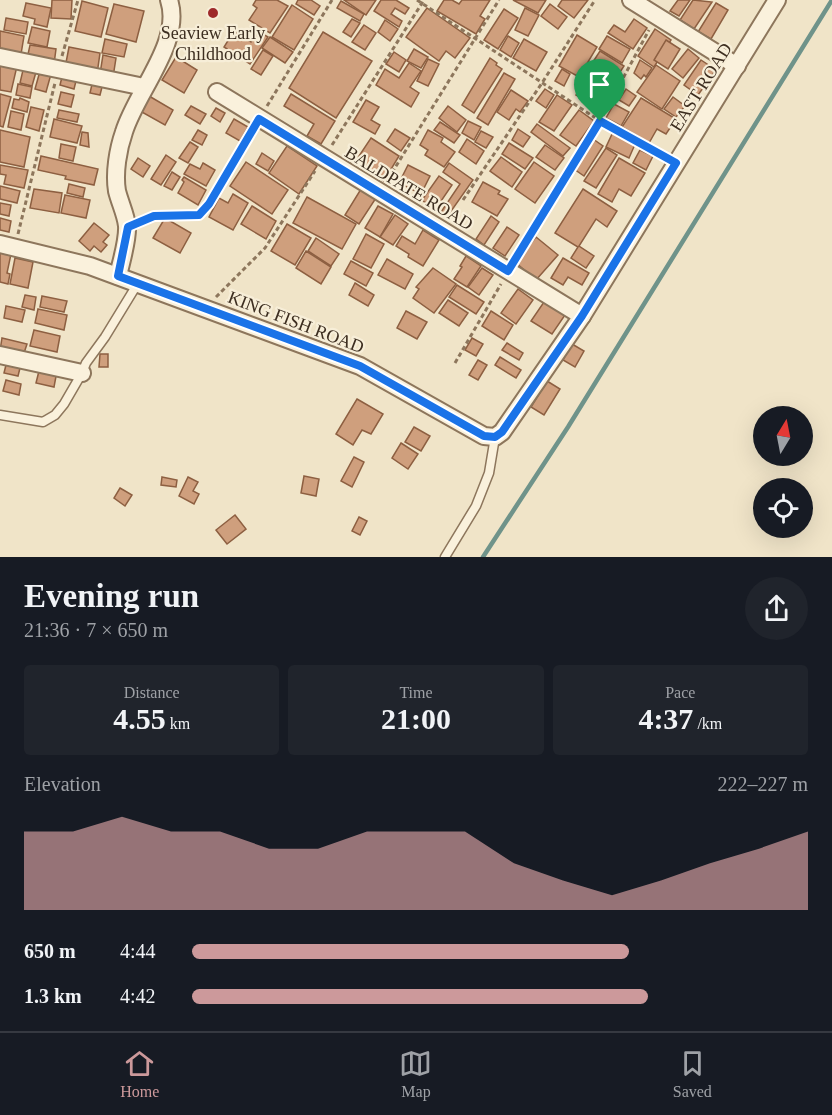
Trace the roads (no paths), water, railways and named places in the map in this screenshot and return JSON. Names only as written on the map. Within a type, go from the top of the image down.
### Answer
[{"type":"street","points":[[118,276],[128,227],[117,189],[118,157],[124,132],[168,37],[172,9],[169,0]]},
{"type":"street","points":[[631,0],[737,66]]},
{"type":"street","name":"EAST ROAD","points":[[582,316],[777,0]]},
{"type":"street","points":[[0,57],[144,87]]},
{"type":"street","name":"BALDPATE ROAD","points":[[217,92],[582,316]]},
{"type":"street","name":"KING FISH ROAD","points":[[7,246],[90,266],[360,366],[484,436],[495,437]]},
{"type":"street","points":[[495,437],[502,432],[582,316]]},
{"type":"street","points":[[0,355],[82,373]]},
{"type":"lane","points":[[0,415],[43,422],[55,415],[138,284]]},
{"type":"lane","points":[[445,557],[476,506],[489,473],[495,437]]},
{"type":"waterway","points":[[483,557],[568,427],[832,0]]},
{"type":"place","name":"Seaview Early Childhood","points":[[213,13]]}]
